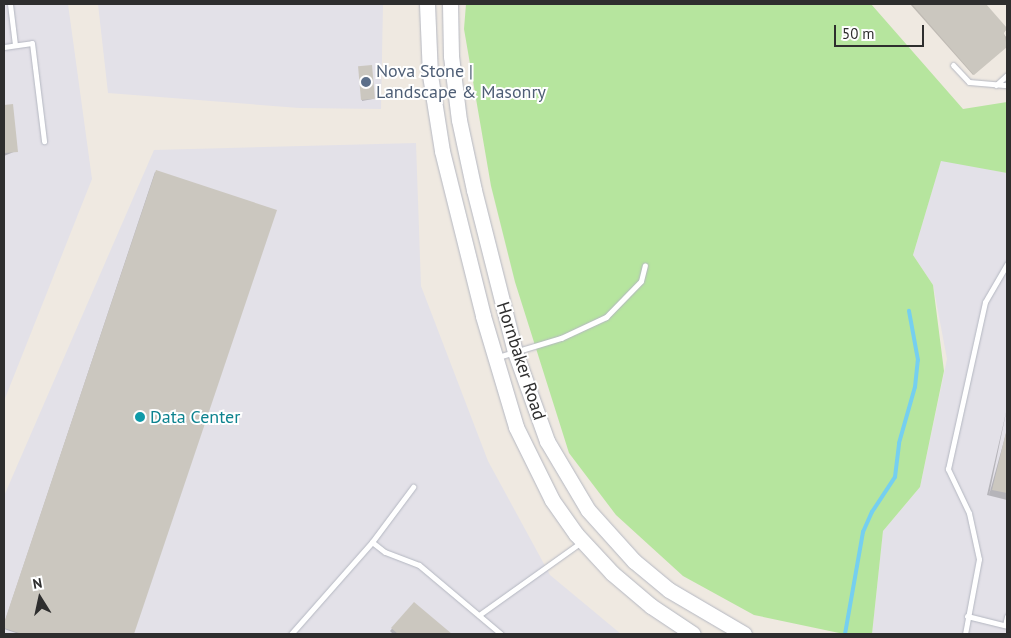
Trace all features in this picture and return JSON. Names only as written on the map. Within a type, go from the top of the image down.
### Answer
[{"type":"main road","name":"Hornbaker Road","points":[[427,4],[430,75],[442,151],[495,358],[516,427],[532,465],[552,500],[582,541],[612,573],[650,606],[693,634]]},
{"type":"main road","name":"Hornbaker Road","points":[[450,4],[451,56],[459,120],[515,352],[547,441],[598,523],[634,561],[669,590],[744,634]]},
{"type":"lane","points":[[10,4],[15,45]]},
{"type":"lane","points":[[4,47],[32,43],[44,141]]},
{"type":"lane","points":[[953,64],[969,82],[1007,85]]},
{"type":"lane","points":[[996,85],[1007,75]]},
{"type":"lane","points":[[965,634],[979,559],[970,513],[948,469],[985,302],[1007,264]]},
{"type":"lane","points":[[495,358],[561,338],[606,317],[641,281],[645,265]]},
{"type":"lane","points":[[291,634],[372,542],[413,487]]},
{"type":"lane","points":[[479,615],[582,541]]},
{"type":"lane","points":[[372,542],[385,552],[419,565],[501,634]]},
{"type":"lane","points":[[967,616],[1006,625],[1007,616]]},
{"type":"shaded area","points":[[4,4],[68,4],[92,179],[4,401]]},
{"type":"shaded area","points":[[98,4],[383,4],[381,109],[299,108],[108,93]]},
{"type":"shaded area","points":[[416,143],[421,286],[488,461],[550,575],[621,634],[4,634],[4,496],[154,150]]},
{"type":"shaded area","points":[[941,160],[1007,173],[1007,634],[872,634],[883,531],[920,487],[947,359],[933,285],[913,255]]},
{"type":"green space","points":[[466,4],[871,4],[963,109],[1007,102],[1007,173],[941,161],[913,255],[933,285],[944,371],[920,487],[883,531],[872,634],[844,634],[754,615],[683,576],[616,515],[569,453],[515,282],[491,186],[464,29]]},
{"type":"building","points":[[912,4],[986,4],[1007,28],[1004,33],[1007,47],[974,75]]},
{"type":"building","points":[[372,65],[375,99],[361,100],[358,66]]},
{"type":"building","points":[[13,104],[18,152],[4,153],[4,105]]},
{"type":"building","name":"Data Center","points":[[156,170],[277,210],[134,634],[22,634],[4,628],[4,623]]},
{"type":"building","points":[[1007,428],[1007,493],[992,490]]},
{"type":"building","points":[[414,602],[452,634],[398,634],[391,628]]},
{"type":"waterway","points":[[845,634],[863,532],[872,512],[895,477],[899,443],[915,387],[918,360],[909,311]]},
{"type":"place","name":"Nova Stone | Landscape & Masonry","points":[[366,82]]},
{"type":"place","name":"Data Center","points":[[140,417]]}]
